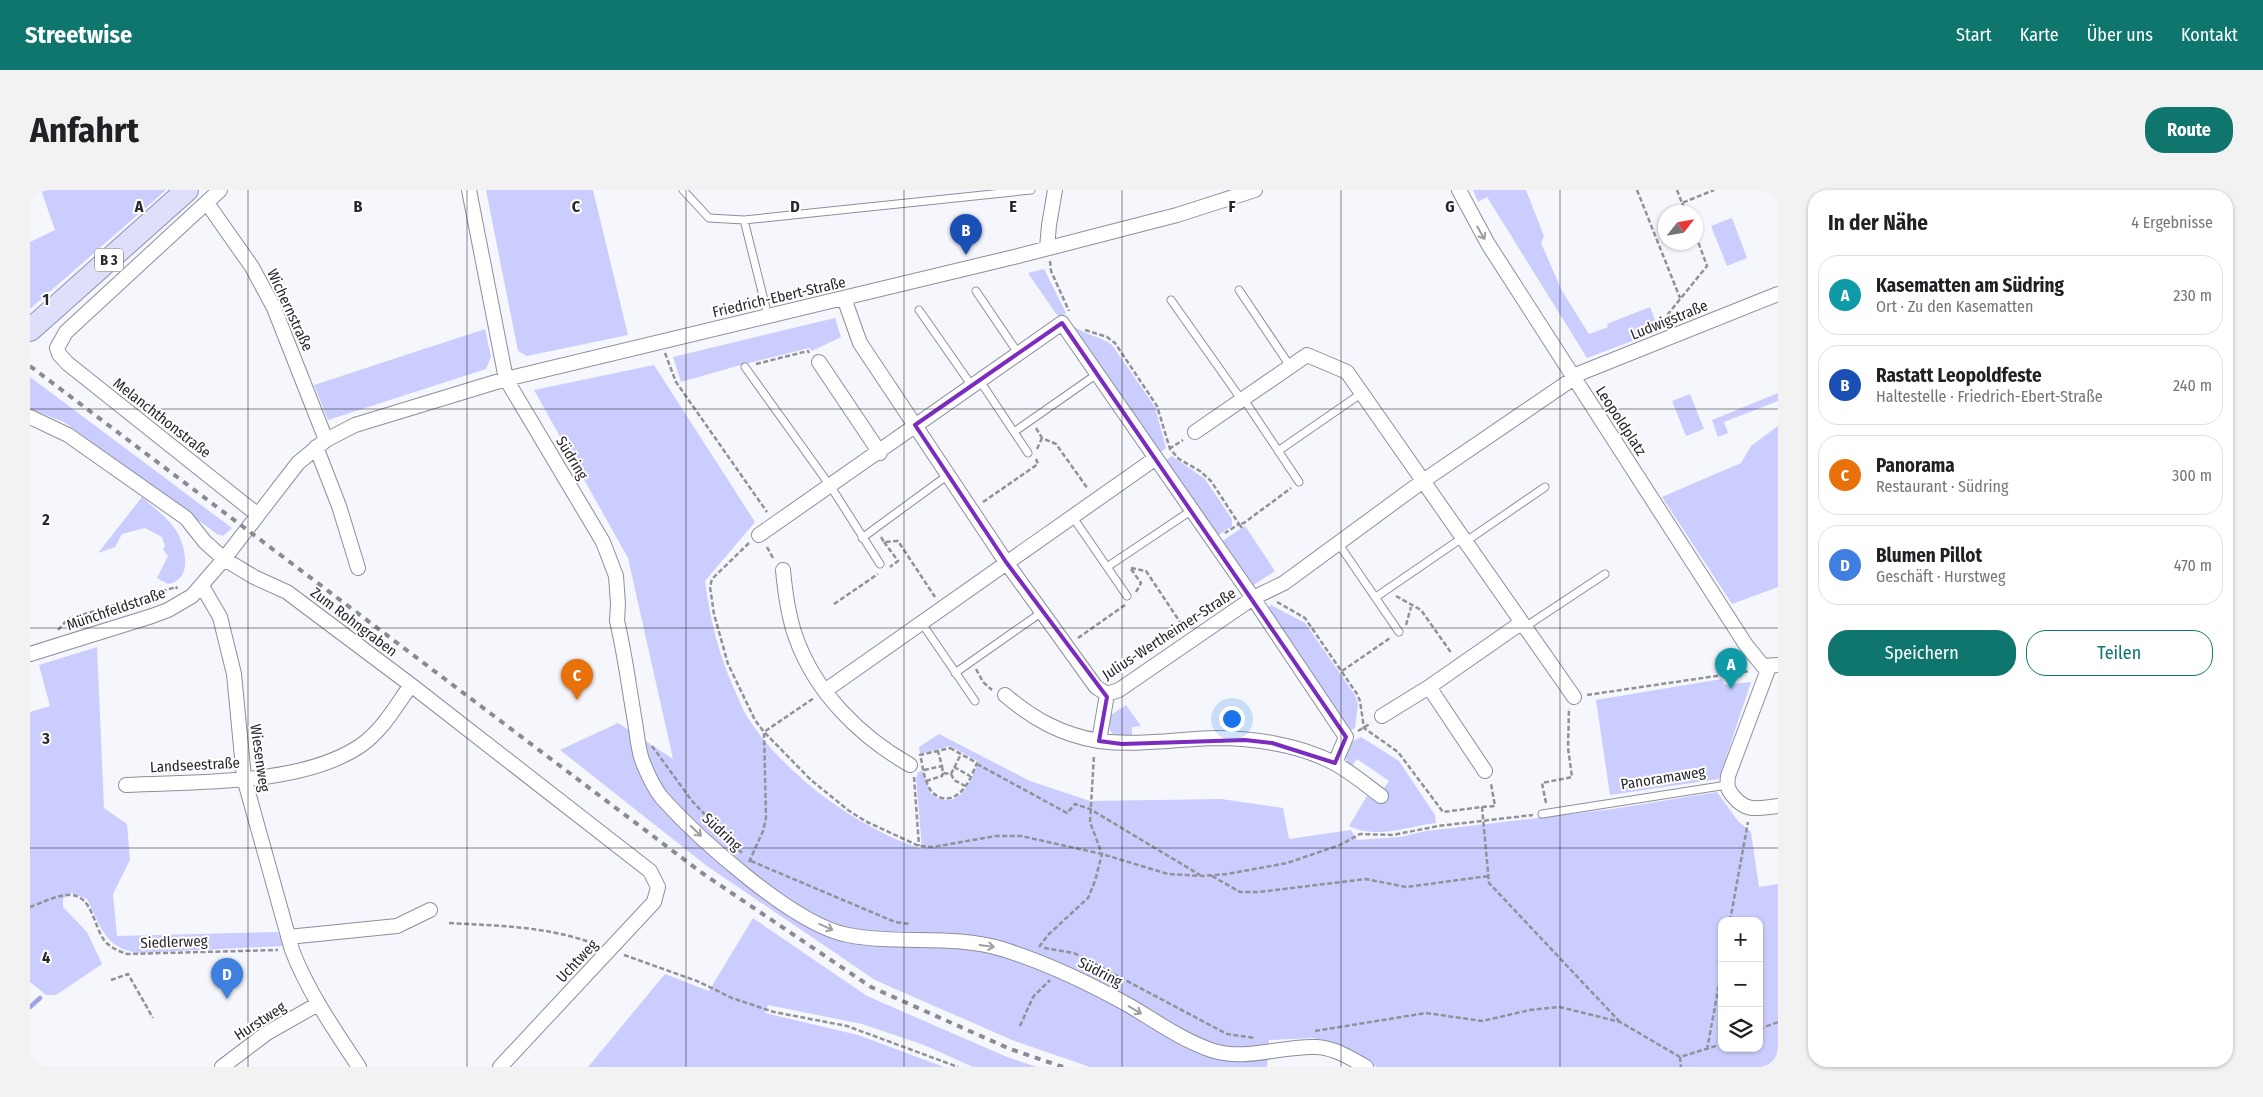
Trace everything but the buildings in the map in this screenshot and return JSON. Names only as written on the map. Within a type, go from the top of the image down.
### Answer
[{"type":"main road","name":"B 3","points":[[30,330],[187,190]]},
{"type":"street","points":[[207,203],[220,190]]},
{"type":"street","name":"Südring","points":[[469,190],[506,379],[603,542],[616,576],[617,621],[641,758],[650,780],[662,797],[746,866],[792,910],[844,935],[964,943],[998,948],[1033,950],[1060,970],[1083,980],[1172,1032],[1212,1050],[1238,1055],[1318,1046],[1334,1050],[1366,1067]]},
{"type":"street","points":[[1047,248],[1048,225],[1055,190]]},
{"type":"street","name":"Friedrich-Ebert-Straße","points":[[224,559],[298,463],[321,443],[355,425],[506,379],[1047,248],[1177,215],[1255,190]]},
{"type":"street","name":"Leopoldplatz","points":[[1459,190],[1488,244],[1746,645],[1770,666]]},
{"type":"street","name":"Melanchthonstraße","points":[[207,203],[66,332],[57,348],[67,363],[258,514]]},
{"type":"street","name":"Wichernstraße","points":[[207,203],[252,267],[274,308],[321,443]]},
{"type":"street","name":"Ludwigstraße","points":[[1573,377],[1778,294]]},
{"type":"street","name":"Julius-Wertheimer-Straße","points":[[844,298],[860,343],[1006,562],[1096,687],[1107,694],[1119,690],[1259,595],[1284,584],[1423,481],[1573,377]]},
{"type":"street","points":[[759,535],[880,453],[915,425],[1062,323],[1214,541],[1259,595],[1346,737],[1334,763]]},
{"type":"street","points":[[1195,432],[1303,357],[1312,356],[1347,372],[1574,697]]},
{"type":"street","points":[[819,362],[880,453]]},
{"type":"street","name":"Zum Rohngraben","points":[[30,417],[68,435],[186,518],[205,542],[224,559],[254,577],[287,592],[411,685],[650,871]]},
{"type":"street","points":[[321,443],[358,568]]},
{"type":"street","points":[[826,690],[1156,458]]},
{"type":"street","name":"Münchfeldstraße","points":[[30,654],[152,616],[184,600],[202,586],[224,559]]},
{"type":"street","points":[[783,570],[786,598],[795,634],[811,669],[836,705],[862,732],[890,753],[917,767]]},
{"type":"street","name":"Wiesenweg","points":[[202,586],[220,617],[234,674],[244,778],[290,943],[301,972],[318,1004],[359,1067]]},
{"type":"street","points":[[1382,716],[1429,688],[1523,625]]},
{"type":"street","points":[[1727,785],[1728,776],[1770,666]]},
{"type":"street","name":"Landseestraße","points":[[126,785],[263,777],[326,764],[360,746],[379,729],[411,685]]},
{"type":"street","points":[[1429,688],[1484,771]]},
{"type":"street","points":[[1097,741],[1107,694]]},
{"type":"street","points":[[1005,695],[1023,710],[1056,729],[1076,737],[1097,741],[1122,744],[1218,738],[1272,743],[1305,752],[1334,763],[1381,796]]},
{"type":"street","name":"Panoramaweg","points":[[1727,785],[1729,791],[1741,805],[1750,808]]},
{"type":"street","points":[[1750,808],[1778,806]]},
{"type":"street","name":"Uchtweg","points":[[500,1067],[654,902],[658,887],[650,871]]},
{"type":"street","points":[[290,943],[397,926],[430,910]]},
{"type":"street","name":"Hurstweg","points":[[222,1067],[267,1032],[318,1004]]},
{"type":"lane","points":[[683,190],[710,218],[744,220],[1031,190]]},
{"type":"lane","points":[[744,220],[768,316]]},
{"type":"lane","points":[[1238,290],[1290,366]]},
{"type":"lane","points":[[976,291],[1018,353]]},
{"type":"lane","points":[[1171,300],[1242,398],[1299,482]]},
{"type":"lane","points":[[919,310],[1014,432],[1028,453]]},
{"type":"lane","points":[[745,367],[831,487],[880,564]]},
{"type":"lane","points":[[1014,432],[1097,374]]},
{"type":"lane","points":[[1278,451],[1362,393]]},
{"type":"lane","points":[[862,538],[948,475]]},
{"type":"lane","points":[[1376,597],[1546,487]]},
{"type":"lane","points":[[1107,567],[1192,510]]},
{"type":"lane","points":[[1072,516],[1129,599]]},
{"type":"lane","points":[[1338,543],[1399,632]]},
{"type":"lane","points":[[1523,625],[1605,574]]},
{"type":"lane","points":[[956,673],[1042,612]]},
{"type":"lane","points":[[921,622],[975,701]]},
{"type":"lane","name":"Panoramaweg","points":[[1545,813],[1727,785]]},
{"type":"path","points":[[1637,190],[1680,298]]},
{"type":"path","points":[[1677,190],[1682,203],[1714,190]]},
{"type":"path","points":[[1047,248],[1051,271],[1072,316]]},
{"type":"path","points":[[1676,335],[1668,314],[1707,266],[1701,250]]},
{"type":"path","points":[[1080,326],[1107,337],[1115,343],[1158,406],[1170,449],[1179,459],[1211,481],[1242,528]]},
{"type":"path","points":[[661,342],[676,382],[775,524]]},
{"type":"path","points":[[745,367],[808,350],[815,362],[819,362]]},
{"type":"path","points":[[1031,421],[1042,438],[1056,444],[1060,448],[1096,500]]},
{"type":"path","points":[[1156,458],[1195,432]]},
{"type":"path","points":[[972,510],[1038,464],[1034,456],[1042,438]]},
{"type":"path","points":[[1214,541],[1239,524],[1244,523],[1299,482]]},
{"type":"path","points":[[834,604],[898,561],[875,528]]},
{"type":"path","points":[[783,570],[759,535],[712,579],[710,587],[714,614],[728,664],[751,713],[764,732],[810,780],[865,821],[919,846],[933,847],[996,836],[1020,836],[1102,854],[1168,874],[1202,876],[1258,869],[1287,863],[1332,848],[1360,834],[1393,835],[1483,820],[1545,813],[1542,783],[1572,777],[1568,748],[1570,698],[1749,671],[1770,666]]},
{"type":"path","points":[[884,542],[898,541],[942,607]]},
{"type":"path","points":[[1067,646],[1129,599],[1141,584],[1123,557]]},
{"type":"path","points":[[1131,568],[1146,572],[1192,640]]},
{"type":"path","points":[[59,645],[55,633],[68,619],[176,587],[184,600]]},
{"type":"path","points":[[1386,590],[1421,610],[1460,666]]},
{"type":"path","points":[[1259,595],[1305,618],[1342,671],[1360,702],[1364,728],[1398,752],[1442,812],[1496,806],[1490,780],[1484,771]]},
{"type":"path","points":[[1342,671],[1399,632],[1407,624],[1411,606]]},
{"type":"path","points":[[971,662],[990,689],[1005,695]]},
{"type":"path","points":[[764,732],[826,690]]},
{"type":"path","points":[[1346,737],[1382,716]]},
{"type":"path","points":[[746,866],[763,831],[766,818],[764,732]]},
{"type":"path","points":[[637,737],[655,748],[692,801],[746,866],[895,922],[913,925]]},
{"type":"path","points":[[1033,950],[1088,898],[1102,854],[1090,822],[1097,741]]},
{"type":"path","points":[[919,846],[914,776],[916,766],[920,755],[950,748],[1067,813],[1075,804],[1079,803],[1202,876]]},
{"type":"path","points":[[938,751],[943,773]]},
{"type":"path","points":[[961,754],[951,774],[954,780],[965,786]]},
{"type":"path","points":[[917,767],[932,792],[943,798],[959,794],[977,764]]},
{"type":"path","points":[[917,767],[942,766]]},
{"type":"path","points":[[954,767],[970,776]]},
{"type":"path","points":[[926,781],[942,776],[943,773]]},
{"type":"path","points":[[943,773],[951,774]]},
{"type":"path","points":[[1482,807],[1489,883],[1620,1022]]},
{"type":"path","points":[[1731,917],[1750,808]]},
{"type":"path","points":[[1211,875],[1240,892],[1259,892],[1366,879],[1406,887],[1489,876]]},
{"type":"path","name":"Siedlerweg","points":[[30,907],[60,896],[71,894],[79,897],[86,902],[105,940],[115,949],[140,956],[290,943]]},
{"type":"path","points":[[449,923],[522,927],[575,937],[697,981],[732,998],[774,1012],[846,1026],[958,1067]]},
{"type":"path","points":[[1033,950],[1074,952],[1227,1034],[1254,1038],[1264,1037]]},
{"type":"path","points":[[1020,1026],[1033,998],[1060,970]]},
{"type":"path","points":[[111,980],[128,974],[153,1018]]},
{"type":"path","points":[[1707,1050],[1718,990]]},
{"type":"path","points":[[1312,1032],[1426,1012],[1482,1021],[1530,1010],[1560,1007],[1620,1022],[1680,1057],[1718,1046]]},
{"type":"path","points":[[1763,1028],[1778,1022]]},
{"type":"path","points":[[1680,1057],[1681,1067]]},
{"type":"highlighted area","points":[[1062,323],[1346,737],[1335,763],[1272,743],[1245,740],[1122,744],[1099,741],[1107,697],[1006,562],[915,425]]},
{"type":"shaded area","points":[[41,190],[166,190],[30,309],[30,242],[55,230]]},
{"type":"shaded area","points":[[486,190],[593,190],[628,335],[527,356],[518,351]]},
{"type":"shaded area","points":[[1473,190],[1526,190],[1544,236],[1541,243],[1562,291],[1589,334],[1608,327],[1607,324],[1650,307],[1659,331],[1587,358],[1487,197],[1478,202]]},
{"type":"shaded area","points":[[1732,218],[1747,258],[1727,266],[1711,226]]},
{"type":"shaded area","points":[[1044,269],[1066,313],[1059,318],[1028,273]]},
{"type":"shaded area","points":[[835,318],[841,337],[812,351],[809,348],[681,382],[673,357]]},
{"type":"shaded area","points":[[1075,327],[1112,345],[1155,407],[1166,448],[1158,454],[1073,328]]},
{"type":"shaded area","points":[[485,329],[491,357],[486,369],[328,420],[314,385]]},
{"type":"shaded area","points":[[654,365],[755,522],[705,581],[720,650],[729,677],[746,715],[761,737],[780,757],[823,796],[847,813],[872,827],[897,840],[922,849],[916,778],[918,772],[922,771],[931,794],[941,799],[949,800],[956,798],[962,793],[979,762],[950,746],[920,754],[919,747],[939,734],[1030,781],[1090,801],[1221,799],[1283,808],[1289,839],[1351,830],[1357,840],[1400,837],[1426,831],[1613,809],[1717,792],[1738,821],[1751,832],[1759,887],[1778,884],[1778,1067],[1377,1067],[1336,1044],[1313,1038],[1269,1040],[1267,1067],[1090,1067],[1012,1040],[875,980],[707,866],[560,750],[618,723],[673,759],[628,558],[534,390]]},
{"type":"shaded area","points":[[30,377],[232,528],[223,536],[217,534],[64,422],[30,409]]},
{"type":"shaded area","points":[[1778,393],[1778,401],[1724,422],[1728,433],[1718,437],[1712,420]]},
{"type":"shaded area","points":[[1690,394],[1704,429],[1686,436],[1672,401]]},
{"type":"shaded area","points":[[1778,426],[1778,587],[1732,604],[1662,497],[1741,463],[1751,446]]},
{"type":"shaded area","points":[[1172,456],[1205,479],[1232,519],[1232,526],[1214,538],[1163,462]]},
{"type":"shaded area","points":[[142,497],[173,526],[184,550],[185,568],[182,575],[176,581],[168,584],[157,578],[168,556],[163,549],[165,546],[162,537],[145,528],[122,534],[115,547],[98,553]]},
{"type":"shaded area","points":[[1245,526],[1275,571],[1249,588],[1219,543]]},
{"type":"shaded area","points":[[1271,605],[1305,623],[1355,695],[1358,704],[1355,728],[1349,731],[1264,610]]},
{"type":"shaded area","points":[[97,647],[104,808],[127,824],[130,860],[113,894],[117,936],[278,932],[283,946],[138,953],[118,946],[111,941],[100,927],[87,899],[71,893],[63,899],[63,907],[87,932],[102,964],[56,995],[46,995],[30,982],[30,712],[50,706],[39,665]]},
{"type":"shaded area","points":[[1722,679],[1724,685],[1751,682],[1719,779],[1610,795],[1596,700]]},
{"type":"shaded area","points":[[1126,705],[1141,726],[1132,727],[1132,738],[1113,734],[1110,727],[1111,715]]},
{"type":"shaded area","points":[[1361,737],[1399,761],[1435,815],[1436,823],[1382,832],[1360,830],[1349,826],[1367,796],[1380,804],[1386,793],[1383,790],[1389,781],[1357,759],[1351,767],[1348,763],[1346,755],[1349,746]]},
{"type":"shaded area","points":[[753,918],[867,996],[1007,1057],[1037,1067],[973,1067],[924,1045],[862,1024],[768,1005],[765,1013],[858,1035],[944,1067],[588,1067],[665,974],[709,991]]},
{"type":"waterway","points":[[30,1007],[40,998]]},
{"type":"railway","points":[[30,366],[702,873],[871,987],[1010,1049],[1063,1067]]},
{"type":"place","name":"Rastatt Leopoldfeste","points":[[966,255]]},
{"type":"place","name":"Kasematten am Südring","points":[[1731,689]]},
{"type":"place","name":"Panorama","points":[[577,700]]},
{"type":"place","name":"Blumen Pillot","points":[[227,999]]}]
